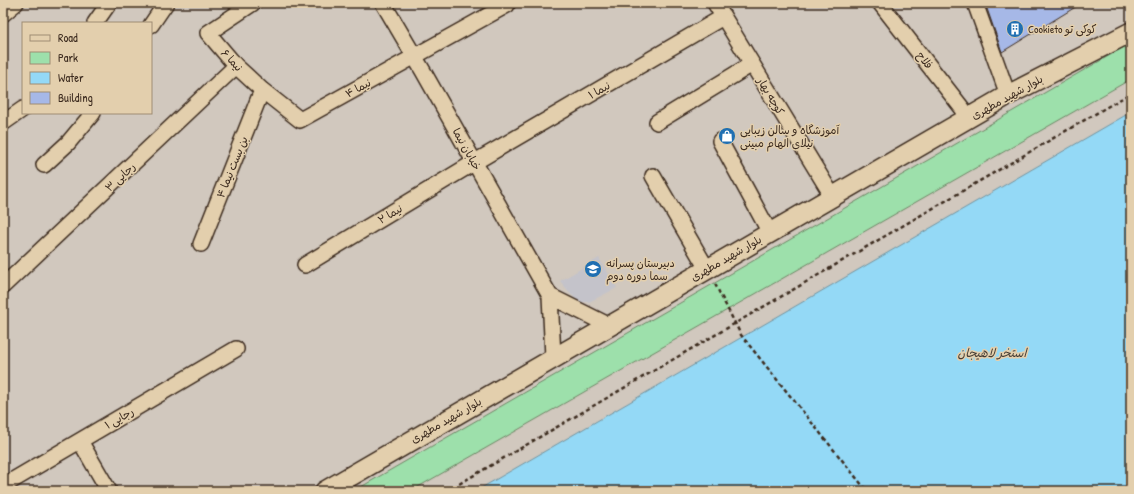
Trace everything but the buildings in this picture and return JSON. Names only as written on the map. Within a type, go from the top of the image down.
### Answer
[{"type":"main road","name":"بلوار شهید مطهری","points":[[325,491],[608,325],[833,197],[969,117],[1008,95],[1131,32]]},
{"type":"street","points":[[3,14],[16,3]]},
{"type":"street","points":[[96,22],[109,3]]},
{"type":"street","points":[[152,24],[166,3]]},
{"type":"street","name":"نیما ۶","points":[[254,3],[208,33],[236,66],[262,90],[300,120]]},
{"type":"street","name":"خیابان نیما","points":[[382,3],[415,57],[550,296],[553,358]]},
{"type":"street","name":"کوچه بهار","points":[[715,3],[833,197]]},
{"type":"street","name":"فلاح","points":[[880,3],[969,117]]},
{"type":"street","points":[[975,3],[1008,95]]},
{"type":"street","name":"نیما ۴","points":[[300,120],[507,5]]},
{"type":"street","name":"نیما ۱","points":[[475,162],[723,17]]},
{"type":"street","points":[[657,122],[752,64]]},
{"type":"street","name":"رجایی ۳","points":[[3,286],[236,66]]},
{"type":"street","name":"بن بست نیما ۴","points":[[201,244],[262,90]]},
{"type":"street","points":[[3,123],[22,110]]},
{"type":"street","points":[[44,165],[68,143],[92,114]]},
{"type":"street","points":[[720,141],[770,232]]},
{"type":"street","name":"نیما ۲","points":[[305,265],[475,162]]},
{"type":"street","points":[[653,176],[707,269]]},
{"type":"street","points":[[550,296],[608,325]]},
{"type":"street","name":"رجایی ۱","points":[[3,486],[236,350]]},
{"type":"street","points":[[80,441],[109,491]]},
{"type":"path","points":[[447,491],[1131,93]]},
{"type":"path","points":[[707,269],[741,335],[867,491]]},
{"type":"shaded area","name":"دبیرستان پسرانه سما دوره دوم","points":[[599,258],[617,288],[589,302],[578,302],[560,281]]},
{"type":"green space","points":[[1131,46],[1131,79],[411,491],[354,491],[1124,47]]},
{"type":"water","name":"استخر لاهیجان","points":[[1131,112],[1131,491],[476,491]]},
{"type":"place","name":"Cookieto کوکی تو","points":[[1015,29]]},
{"type":"place","name":"آموزشگاه و سالن زیبایی نیلای الهام مبینی","points":[[727,136]]},
{"type":"place","name":"دبیرستان پسرانه سما دوره دوم","points":[[593,269]]}]
